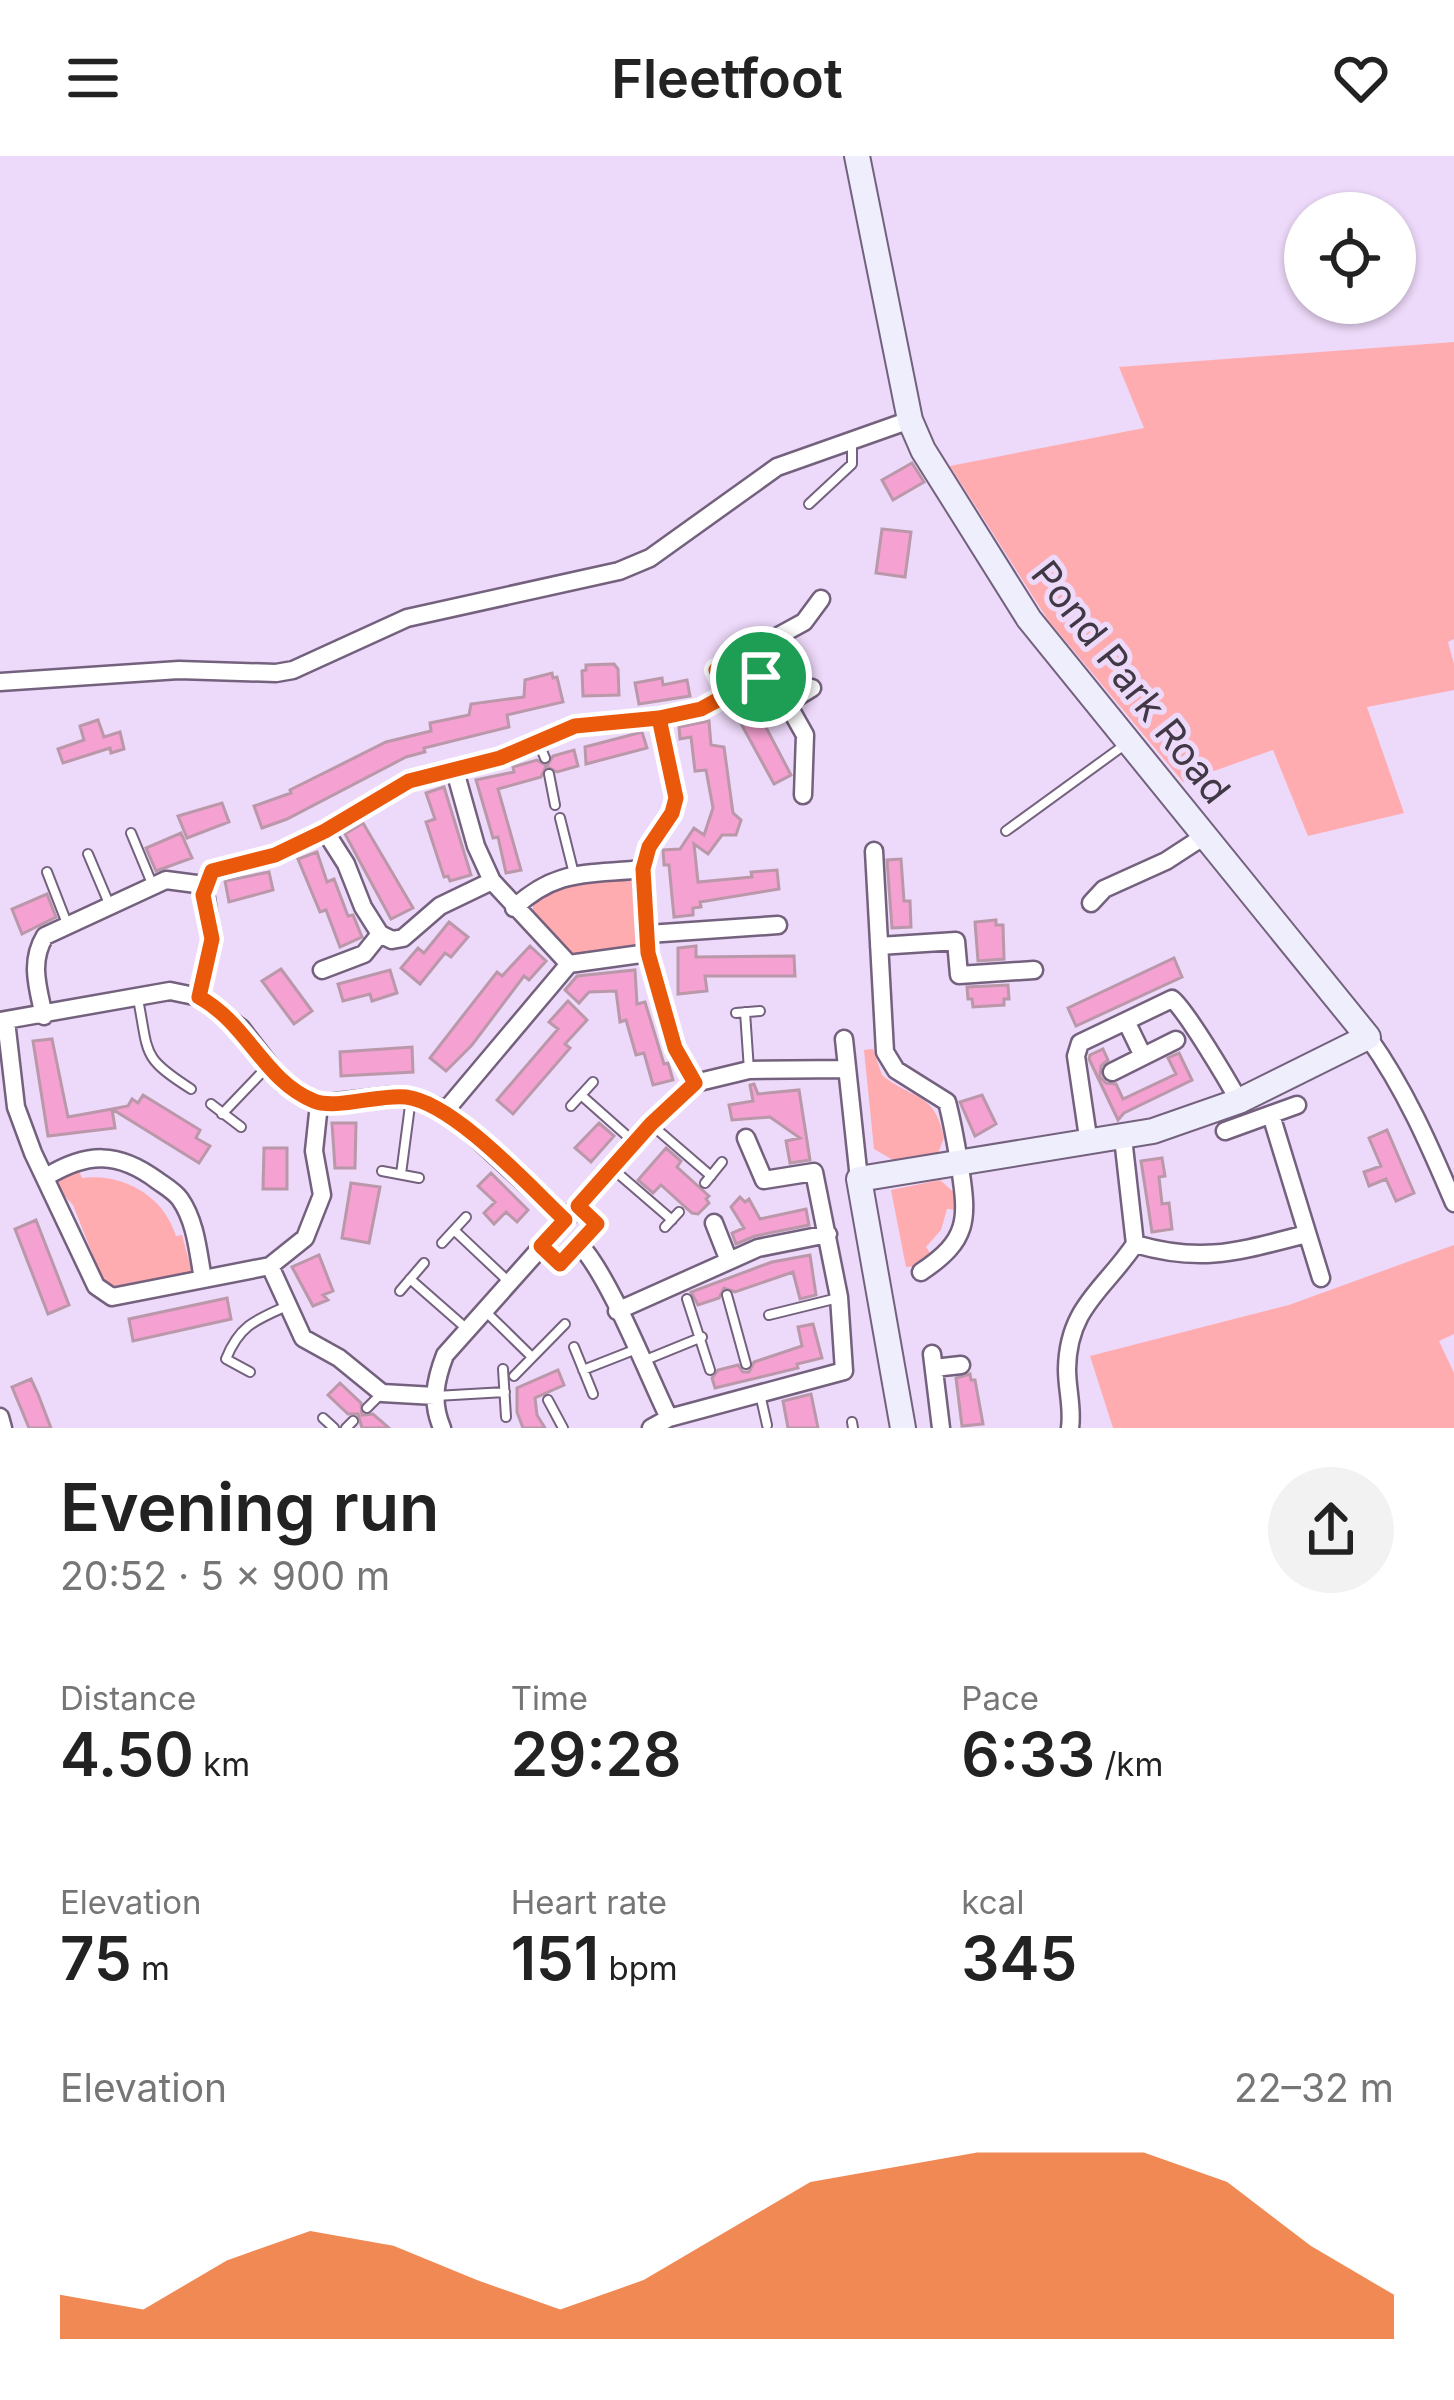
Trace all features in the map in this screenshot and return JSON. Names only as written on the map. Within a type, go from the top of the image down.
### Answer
[{"type":"main road","name":"Pond Park Road","points":[[857,156],[910,420],[923,450],[1029,619],[1368,1037]]},
{"type":"main road","points":[[902,1428],[859,1179],[1123,1138],[1240,1101],[1368,1037]]},
{"type":"street","points":[[0,682],[179,670],[293,670],[407,618],[620,571],[650,558],[777,467],[910,420]]},
{"type":"street","points":[[728,694],[716,670],[804,622],[821,599]]},
{"type":"street","points":[[756,648],[805,735],[803,795]]},
{"type":"street","points":[[199,997],[212,939],[204,885],[212,871],[275,855],[409,781],[500,758],[575,726],[701,709],[770,672]]},
{"type":"street","points":[[789,702],[812,688]]},
{"type":"street","points":[[659,718],[676,798],[672,813],[649,847],[643,869],[648,944],[675,1048],[695,1083]]},
{"type":"street","points":[[455,771],[476,846],[492,881],[569,964]]},
{"type":"street","points":[[325,831],[346,864],[363,907],[380,934],[392,940],[404,938],[440,906],[492,881]]},
{"type":"street","points":[[1090,903],[1103,889],[1166,861],[1206,836]]},
{"type":"street","points":[[874,851],[885,1052],[896,1070],[947,1102],[968,1210],[947,1255],[921,1272]]},
{"type":"street","points":[[514,908],[540,885],[574,875],[643,869]]},
{"type":"street","points":[[44,1016],[35,974],[36,951],[46,936],[166,880],[204,885]]},
{"type":"street","points":[[446,1110],[569,964],[648,944],[778,925]]},
{"type":"street","points":[[322,970],[364,954],[380,934]]},
{"type":"street","points":[[879,946],[956,940],[959,975],[1034,970]]},
{"type":"street","points":[[319,1104],[314,1151],[322,1195],[305,1238],[270,1266],[112,1297],[96,1286],[6,1084],[3,1021],[170,992],[199,997],[241,1028],[284,1084],[319,1104],[412,1097],[446,1110],[571,1213],[597,1224],[560,1264],[541,1246]]},
{"type":"street","points":[[1089,1144],[1076,1056],[1080,1043],[1172,999],[1183,1007],[1240,1101]]},
{"type":"street","points":[[1126,1021],[1143,1056]]},
{"type":"street","name":"Pond Park Road","points":[[1368,1037],[1423,1127],[1454,1203]]},
{"type":"street","points":[[844,1039],[859,1179]]},
{"type":"street","points":[[1112,1072],[1176,1040]]},
{"type":"street","points":[[442,1428],[435,1379],[445,1355],[634,1142],[695,1083],[749,1070],[847,1070]]},
{"type":"street","points":[[1225,1131],[1298,1105]]},
{"type":"street","points":[[1271,1114],[1321,1278]]},
{"type":"street","points":[[651,1428],[668,1418],[703,1419],[754,1389],[844,1371],[839,1298],[814,1172],[764,1180],[746,1138]]},
{"type":"street","points":[[1070,1428],[1067,1370],[1082,1306],[1115,1273],[1135,1244],[1123,1138]]},
{"type":"street","points":[[46,1178],[74,1160],[114,1157],[146,1172],[178,1196],[195,1230],[203,1280]]},
{"type":"street","points":[[714,1223],[722,1270]]},
{"type":"street","points":[[617,1310],[722,1270],[758,1248],[828,1234]]},
{"type":"street","points":[[1135,1244],[1178,1256],[1233,1252],[1307,1234]]},
{"type":"street","points":[[579,1244],[617,1310],[668,1418]]},
{"type":"street","points":[[270,1266],[303,1338],[339,1358],[382,1393],[435,1396]]},
{"type":"street","points":[[941,1428],[933,1361],[961,1365]]},
{"type":"street","points":[[0,1417],[3,1428]]},
{"type":"lane","points":[[809,504],[852,464],[852,440]]},
{"type":"lane","points":[[538,740],[544,758]]},
{"type":"lane","points":[[1006,830],[1130,741]]},
{"type":"lane","points":[[549,774],[555,806]]},
{"type":"lane","points":[[560,818],[574,875]]},
{"type":"lane","points":[[130,833],[154,886]]},
{"type":"lane","points":[[88,854],[110,906]]},
{"type":"lane","points":[[47,872],[68,926]]},
{"type":"lane","points":[[138,998],[150,1057],[191,1089]]},
{"type":"lane","points":[[749,1070],[741,1012],[760,1011]]},
{"type":"lane","points":[[222,1114],[269,1065]]},
{"type":"lane","points":[[572,1106],[593,1082]]},
{"type":"lane","points":[[581,1095],[634,1142]]},
{"type":"lane","points":[[401,1174],[412,1097]]},
{"type":"lane","points":[[211,1104],[241,1127]]},
{"type":"lane","points":[[651,1124],[708,1179],[722,1162]]},
{"type":"lane","points":[[612,1168],[672,1220]]},
{"type":"lane","points":[[382,1171],[419,1178]]},
{"type":"lane","points":[[442,1243],[466,1217]]},
{"type":"lane","points":[[454,1230],[509,1282]]},
{"type":"lane","points":[[400,1292],[424,1263]]},
{"type":"lane","points":[[410,1279],[466,1329]]},
{"type":"lane","points":[[727,1295],[746,1364]]},
{"type":"lane","points":[[769,1316],[839,1298]]},
{"type":"lane","points":[[687,1299],[710,1370]]},
{"type":"lane","points":[[250,1372],[226,1359],[235,1336],[245,1324],[288,1305]]},
{"type":"lane","points":[[484,1310],[532,1357]]},
{"type":"lane","points":[[514,1376],[565,1324]]},
{"type":"lane","points":[[583,1370],[702,1337]]},
{"type":"lane","points":[[574,1346],[592,1394]]},
{"type":"lane","points":[[503,1369],[506,1417]]},
{"type":"lane","points":[[754,1389],[767,1426]]},
{"type":"lane","points":[[435,1396],[505,1391]]},
{"type":"lane","points":[[367,1408],[382,1393]]},
{"type":"lane","points":[[548,1400],[563,1428]]},
{"type":"lane","points":[[323,1418],[334,1428]]},
{"type":"shaded area","points":[[1454,342],[1454,639],[1448,642],[1454,690],[1367,707],[1404,813],[1308,836],[1273,750],[1183,782],[1048,620],[950,466],[1144,428],[1119,367]]},
{"type":"shaded area","points":[[628,878],[638,886],[644,940],[632,951],[572,956],[533,911],[533,901],[569,883]]},
{"type":"shaded area","points":[[873,1049],[882,1075],[935,1112],[944,1138],[938,1153],[893,1160],[874,1149],[864,1050]]},
{"type":"shaded area","points":[[79,1171],[82,1178],[126,1183],[151,1198],[176,1236],[182,1235],[192,1272],[124,1290],[104,1283],[73,1205],[54,1185],[64,1175]]},
{"type":"shaded area","points":[[940,1180],[958,1196],[959,1210],[947,1209],[941,1230],[926,1247],[932,1256],[919,1266],[906,1267],[891,1190]]},
{"type":"shaded area","points":[[1454,1245],[1454,1334],[1439,1341],[1454,1373],[1454,1428],[1113,1428],[1090,1356],[1289,1305]]},
{"type":"building","points":[[912,463],[924,482],[893,500],[882,480]]},
{"type":"building","points":[[882,529],[911,532],[905,577],[876,573]]},
{"type":"building","points":[[614,664],[619,695],[583,696],[586,665]]},
{"type":"building","points":[[552,673],[563,702],[507,715],[509,727],[424,748],[425,752],[262,828],[254,806],[291,793],[386,742],[431,731],[430,723],[469,715],[471,704],[524,697],[525,680]]},
{"type":"building","points":[[662,678],[663,685],[687,680],[690,696],[639,704],[635,683]]},
{"type":"building","points":[[750,697],[791,775],[774,784],[732,707]]},
{"type":"building","points":[[98,720],[104,737],[120,732],[124,749],[111,753],[110,748],[63,763],[58,749],[84,740],[80,726]]},
{"type":"building","points":[[709,721],[711,745],[724,747],[733,813],[741,820],[736,835],[722,835],[708,854],[694,844],[698,882],[777,870],[779,889],[700,902],[693,915],[674,917],[663,850],[680,849],[694,828],[704,835],[713,808],[706,770],[695,771],[691,737],[680,739],[679,727]]},
{"type":"building","points":[[642,732],[647,748],[586,764],[585,747]]},
{"type":"building","points":[[574,750],[578,766],[557,772],[546,766],[541,777],[498,789],[521,870],[506,873],[476,780],[514,772],[513,767],[537,760],[547,766],[553,756]]},
{"type":"building","points":[[444,787],[471,875],[450,881],[444,877],[426,822],[435,819],[426,793]]},
{"type":"building","points":[[222,803],[229,822],[187,838],[178,816]]},
{"type":"building","points":[[363,823],[413,908],[391,919],[345,834]]},
{"type":"building","points":[[181,833],[192,858],[156,871],[146,848]]},
{"type":"building","points":[[317,852],[327,882],[334,879],[362,937],[340,947],[298,859]]},
{"type":"building","points":[[901,859],[911,927],[892,928],[887,860]]},
{"type":"building","points":[[269,872],[273,890],[229,902],[225,881]]},
{"type":"building","points":[[47,894],[56,917],[22,934],[12,909]]},
{"type":"building","points":[[996,920],[996,925],[1003,925],[1004,959],[978,961],[975,922]]},
{"type":"building","points":[[449,922],[468,937],[451,957],[445,953],[420,984],[401,968],[418,948],[424,953]]},
{"type":"building","points":[[530,946],[546,961],[529,980],[524,976],[446,1071],[430,1058],[497,972],[502,976]]},
{"type":"building","points":[[696,946],[696,957],[794,956],[795,976],[705,976],[707,991],[678,994],[678,948]]},
{"type":"building","points":[[1174,958],[1182,977],[1076,1026],[1068,1008]]},
{"type":"building","points":[[281,969],[312,1011],[294,1024],[262,981]]},
{"type":"building","points":[[390,970],[397,993],[372,1001],[370,994],[343,1001],[338,984]]},
{"type":"building","points":[[635,970],[637,1004],[645,1002],[673,1080],[653,1085],[644,1053],[636,1055],[626,1020],[620,1022],[616,991],[589,992],[579,1003],[565,990],[577,976]]},
{"type":"building","points":[[1008,985],[1009,999],[1004,999],[1004,1005],[973,1007],[968,999],[967,987]]},
{"type":"building","points":[[568,1001],[587,1020],[565,1044],[570,1048],[513,1114],[497,1100],[558,1029],[549,1022]]},
{"type":"building","points":[[52,1039],[68,1117],[112,1109],[115,1128],[48,1136],[33,1041]]},
{"type":"building","points":[[412,1047],[413,1072],[341,1076],[340,1052]]},
{"type":"building","points":[[1103,1049],[1108,1060],[1101,1066],[1100,1077],[1116,1084],[1123,1099],[1176,1074],[1168,1058],[1179,1053],[1192,1080],[1118,1120],[1089,1059]]},
{"type":"building","points":[[754,1084],[758,1094],[799,1090],[810,1160],[790,1163],[786,1141],[800,1138],[770,1117],[732,1120],[729,1105],[753,1101],[750,1085]]},
{"type":"building","points":[[143,1095],[200,1130],[196,1138],[210,1146],[199,1163],[112,1109],[128,1106],[132,1099],[138,1103]]},
{"type":"building","points":[[982,1095],[996,1124],[975,1136],[960,1102]]},
{"type":"building","points":[[332,1123],[356,1123],[355,1168],[335,1168]]},
{"type":"building","points":[[599,1123],[614,1136],[591,1162],[575,1148]]},
{"type":"building","points":[[1387,1130],[1414,1193],[1396,1201],[1386,1179],[1369,1186],[1364,1172],[1381,1166],[1369,1138]]},
{"type":"building","points":[[264,1148],[287,1148],[287,1189],[263,1189]]},
{"type":"building","points":[[666,1148],[681,1161],[677,1167],[709,1196],[709,1203],[698,1214],[661,1185],[653,1193],[638,1180]]},
{"type":"building","points":[[1162,1158],[1162,1204],[1169,1203],[1172,1229],[1152,1232],[1141,1161]]},
{"type":"building","points":[[491,1173],[528,1210],[517,1222],[506,1212],[494,1224],[484,1213],[495,1202],[478,1186]]},
{"type":"building","points":[[351,1183],[380,1187],[369,1243],[342,1238]]},
{"type":"building","points":[[740,1197],[745,1202],[749,1199],[760,1219],[806,1209],[809,1225],[736,1244],[732,1233],[744,1228],[731,1207]]},
{"type":"building","points":[[36,1220],[69,1305],[48,1314],[15,1229]]},
{"type":"building","points":[[319,1255],[333,1291],[323,1295],[328,1300],[313,1306],[292,1267]]},
{"type":"building","points":[[810,1255],[816,1295],[800,1299],[793,1272],[735,1292],[724,1288],[719,1298],[698,1305],[691,1292],[772,1262]]},
{"type":"building","points":[[227,1298],[231,1319],[133,1341],[129,1319]]},
{"type":"building","points":[[813,1324],[822,1358],[715,1388],[712,1378],[718,1370],[738,1365],[749,1372],[754,1362],[802,1346],[798,1327]]},
{"type":"building","points":[[558,1370],[564,1385],[535,1398],[545,1428],[523,1428],[517,1388]]},
{"type":"building","points":[[970,1374],[983,1424],[962,1426],[956,1378]]},
{"type":"building","points":[[31,1379],[51,1428],[29,1428],[12,1387]]},
{"type":"building","points":[[340,1383],[361,1403],[362,1415],[373,1414],[389,1428],[362,1428],[358,1414],[348,1414],[328,1395]]},
{"type":"building","points":[[811,1394],[818,1428],[788,1428],[783,1401]]},
{"type":"route","points":[[761,677],[701,709],[575,726],[500,758],[409,781],[275,855],[212,871],[203,895],[212,939],[199,997],[241,1028],[284,1084],[319,1104],[412,1097],[446,1110],[565,1220],[541,1246],[560,1264],[597,1224],[578,1206],[651,1124],[695,1083],[675,1048],[648,953],[643,869],[649,847],[672,813],[676,798],[659,718],[701,709],[728,694],[716,670],[756,648],[770,672],[761,677]]}]
